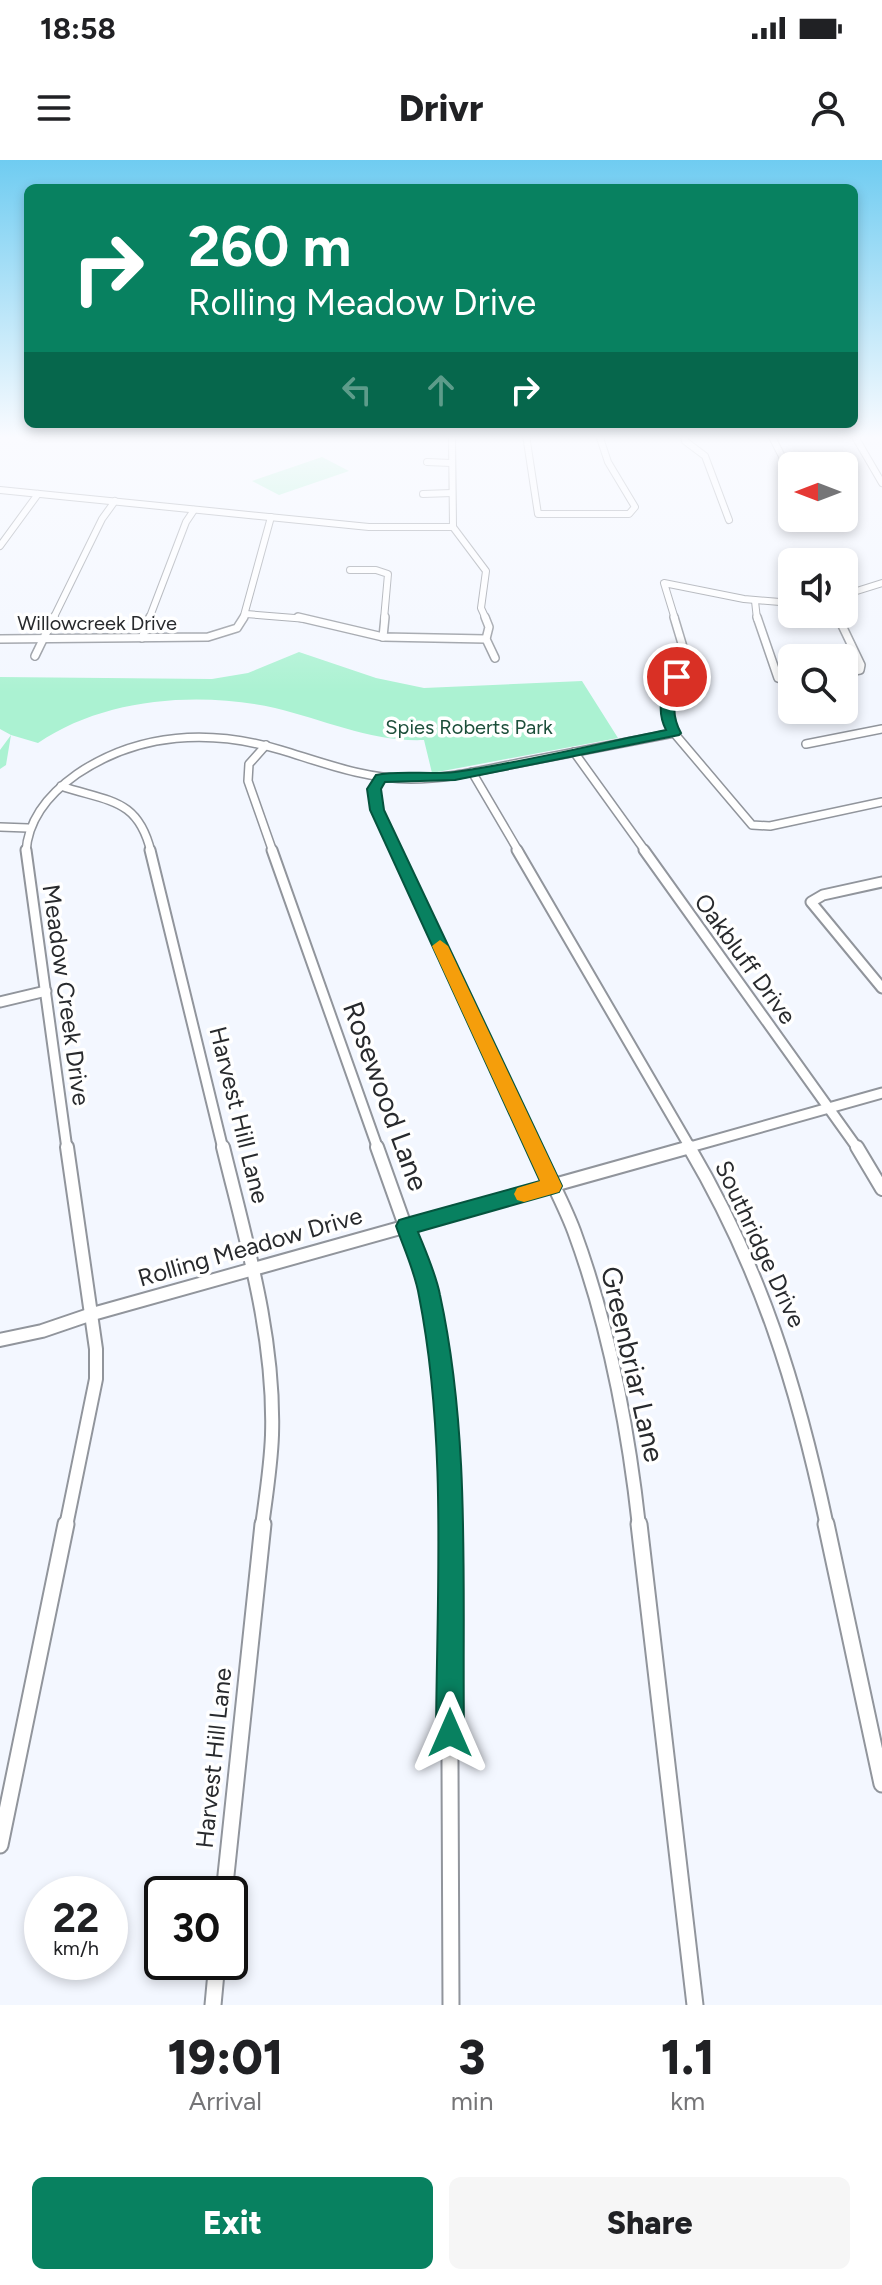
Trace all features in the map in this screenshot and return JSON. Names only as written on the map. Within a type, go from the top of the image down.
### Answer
[{"type":"street","points":[[0,546],[18,521]]},
{"type":"street","points":[[35,656],[101,521]]},
{"type":"street","points":[[142,638],[189,521]]},
{"type":"street","points":[[270,521],[246,614],[293,616],[383,637],[486,639]]},
{"type":"street","points":[[311,521],[369,527],[453,527]]},
{"type":"street","points":[[453,521],[453,527],[486,571],[480,596],[481,608],[489,627],[486,639],[495,658]]},
{"type":"street","points":[[350,570],[376,570],[388,574],[383,637]]},
{"type":"street","points":[[778,602],[755,601],[664,583],[686,657],[668,696],[668,720],[674,733],[752,825],[882,802]]},
{"type":"street","points":[[858,591],[882,583]]},
{"type":"street","points":[[755,601],[758,625],[778,678]]},
{"type":"street","name":"Willowcreek Drive","points":[[0,639],[193,638],[230,632],[237,628],[246,614]]},
{"type":"street","points":[[806,744],[882,729]]},
{"type":"street","points":[[0,827],[28,828],[34,815],[61,786],[100,759],[161,739],[212,735],[266,745],[381,778],[423,779],[674,733]]},
{"type":"street","name":"Rosewood Lane","points":[[266,745],[249,764],[248,781],[429,1293],[445,1399],[449,1491],[451,2005]]},
{"type":"street","name":"Oakbluff Drive","points":[[574,752],[858,1148],[882,1189]]},
{"type":"street","name":"Southridge Drive","points":[[472,772],[691,1147],[722,1203],[751,1267],[789,1365],[805,1425],[882,1784]]},
{"type":"street","name":"Greenbriar Lane","points":[[381,778],[374,789],[377,810],[584,1257],[604,1325],[625,1419],[695,2005]]},
{"type":"street","name":"Harvest Hill Lane","points":[[61,786],[130,809],[145,828],[268,1340],[272,1435],[226,1876]]},
{"type":"street","name":"Meadow Creek Drive","points":[[0,1845],[96,1379],[96,1349],[26,861],[28,828]]},
{"type":"street","points":[[882,882],[823,895],[811,902],[882,988]]},
{"type":"street","points":[[0,1002],[46,991]]},
{"type":"street","name":"Rolling Meadow Drive","points":[[0,1340],[42,1331],[89,1315],[882,1093]]},
{"type":"street","points":[[213,2005],[215,1980]]},
{"type":"green space","name":"Spies Roberts Park","points":[[299,652],[376,678],[424,688],[582,681],[618,738],[432,773],[424,740],[385,738],[275,708],[215,700],[152,702],[122,708],[92,716],[38,743],[0,729],[0,677],[212,679],[248,673]]},
{"type":"green space","points":[[11,735],[6,765],[0,769],[0,750]]},
{"type":"slow traffic","points":[[440,946],[552,1186],[524,1194]]},
{"type":"route","points":[[450,1733],[449,1491],[445,1399],[429,1293],[406,1226],[552,1186],[377,810],[374,789],[381,778],[455,776],[674,733],[668,720],[668,696],[677,677]]}]
